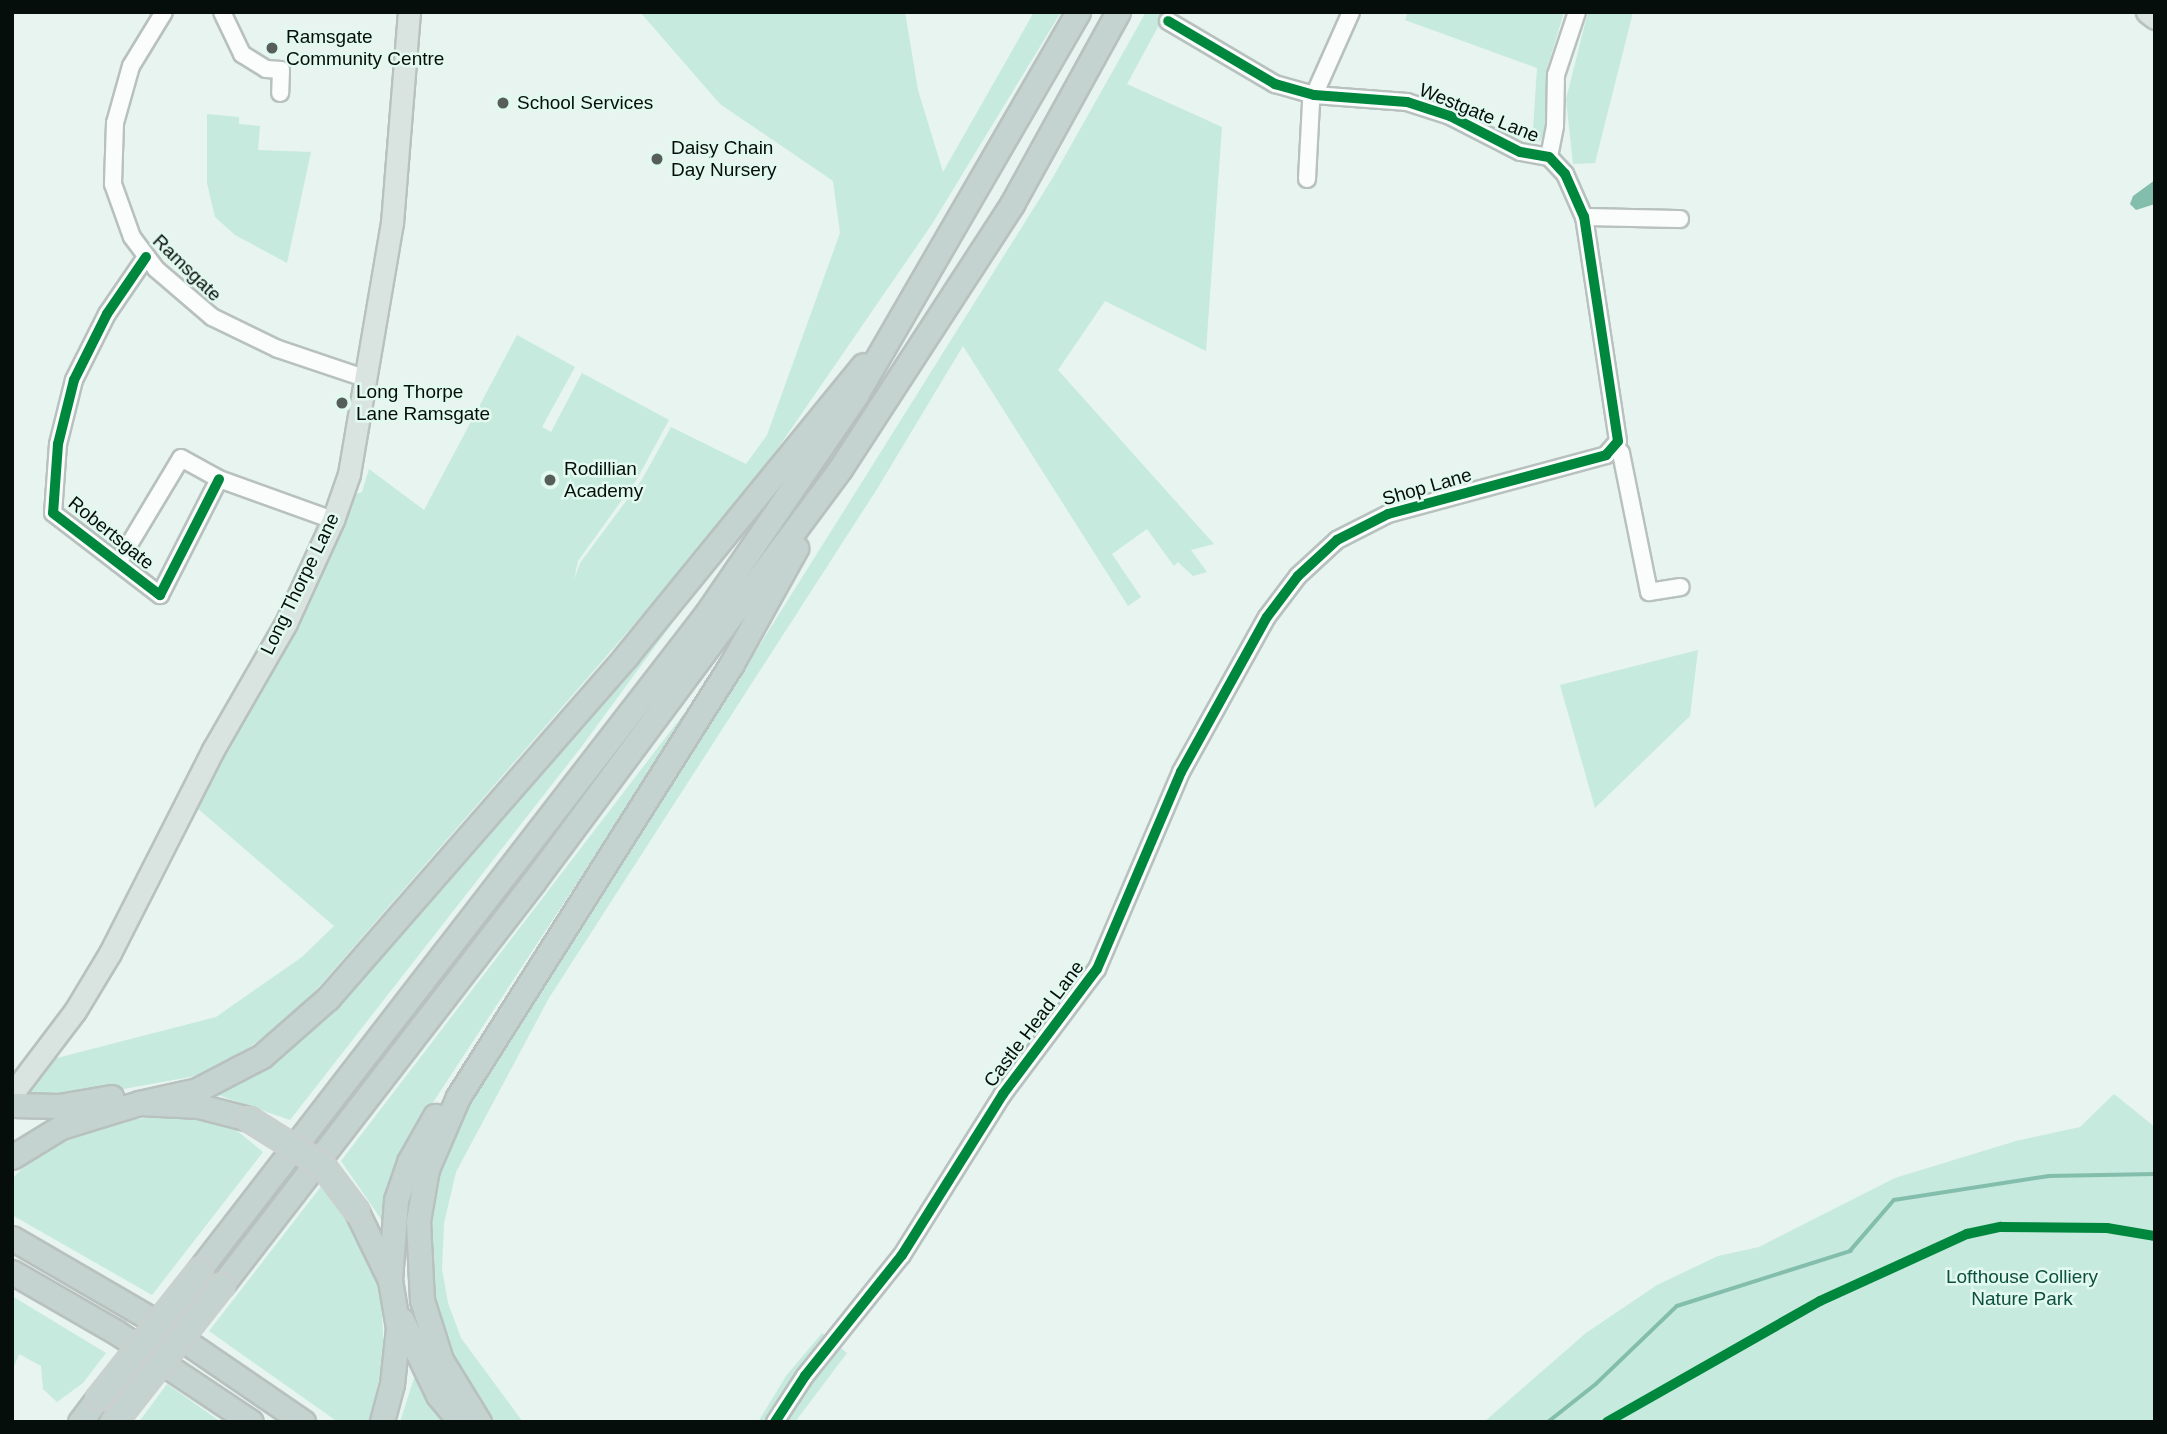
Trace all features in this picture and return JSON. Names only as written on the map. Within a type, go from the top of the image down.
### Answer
[{"type":"highway","points":[[80,1422],[708,612],[856,395],[980,187],[1078,12]]},
{"type":"highway","points":[[114,1422],[534,881],[840,469],[1012,204],[1118,12]]},
{"type":"highway","points":[[12,1157],[79,1120],[197,1090],[262,1056],[328,998],[626,656],[776,475],[849,377],[881,349]]},
{"type":"highway","points":[[479,1422],[456,1388],[430,1331],[422,1300],[418,1221],[427,1169],[443,1126],[539,963],[731,664],[840,469]]},
{"type":"highway","points":[[382,1422],[392,1384],[398,1328],[391,1287],[393,1219],[409,1162],[481,1042],[539,963]]},
{"type":"highway","points":[[19,1108],[143,1091],[237,1069]]},
{"type":"highway","points":[[139,1103],[199,1106],[249,1119],[322,1165],[356,1210],[391,1287],[415,1354],[438,1395],[461,1422]]},
{"type":"highway","points":[[19,1108],[79,1120]]},
{"type":"highway","points":[[12,1238],[163,1326],[303,1422]]},
{"type":"highway","points":[[12,1272],[116,1332],[251,1422]]},
{"type":"main road","name":"Long Thorpe Lane","points":[[19,1108],[110,953],[213,750],[286,623],[333,520],[349,474],[367,379],[400,164],[409,12]]},
{"type":"main road","points":[[2147,12],[2155,18]]},
{"type":"street","name":"Ramsgate","points":[[164,12],[131,66],[120,103],[112,152],[120,213],[146,257],[212,317],[278,349],[367,379]]},
{"type":"street","points":[[222,12],[242,54],[259,66],[281,70],[279,93]]},
{"type":"street","points":[[1307,179],[1314,94],[1351,12]]},
{"type":"street","name":"Westgate Lane","points":[[1549,157],[1555,126],[1556,75],[1577,12]]},
{"type":"street","name":"Westgate Lane","points":[[1168,21],[1275,85],[1314,94],[1408,102],[1450,116],[1520,152],[1549,157],[1565,174],[1584,217],[1617,440],[1648,592],[1681,587]]},
{"type":"street","points":[[1584,217],[1680,219]]},
{"type":"street","name":"Robertsgate","points":[[146,257],[107,314],[74,380],[58,444],[53,513],[160,595],[219,479]]},
{"type":"street","name":"Shop Lane","points":[[1267,617],[1298,576],[1338,540],[1388,514],[1606,455],[1617,440]]},
{"type":"street","name":"Robertsgate","points":[[118,563],[181,458],[219,479],[333,520]]},
{"type":"street","name":"Castle Head Lane","points":[[775,1422],[805,1376],[902,1255],[1003,1094],[1097,969],[1181,772],[1267,617]]},
{"type":"green space","points":[[640,12],[905,12],[918,90],[943,172],[1034,12],[1061,12],[932,224],[743,499],[297,1012],[231,1061],[195,1076],[58,1101],[24,1097],[53,1059],[216,1017],[302,957],[334,926],[196,807],[267,674],[353,495],[362,492],[369,469],[424,510],[517,335],[575,367],[542,427],[551,432],[582,373],[669,420],[637,479],[578,561],[574,580],[580,563],[641,481],[671,427],[746,464],[767,435],[840,233],[833,181],[720,104]]},
{"type":"green space","points":[[1146,12],[1166,12],[1127,84],[1222,127],[1206,351],[1105,301],[1058,370],[1214,544],[1191,550],[1207,572],[1193,576],[1178,562],[1174,566],[1147,529],[1112,554],[1141,597],[1128,606],[963,346],[877,489],[549,998],[456,1172],[444,1223],[442,1269],[448,1303],[461,1338],[523,1422],[492,1422],[445,1347],[433,1307],[427,1223],[435,1176],[464,1107],[665,796],[1052,179]]},
{"type":"green space","points":[[1408,12],[1564,12],[1546,72],[1546,127],[1541,140],[1532,145],[1537,68],[1405,20]]},
{"type":"green space","points":[[1588,12],[1633,12],[1595,163],[1573,164],[1566,99]]},
{"type":"green space","points":[[207,114],[239,117],[239,124],[260,126],[258,150],[311,152],[287,263],[235,235],[215,217],[207,183]]},
{"type":"green space","points":[[701,584],[582,746],[290,1120],[218,1095],[292,1047],[339,1001]]},
{"type":"green space","points":[[1698,650],[1690,716],[1595,808],[1560,685]]},
{"type":"green space","points":[[712,677],[424,1116],[383,1222],[341,1161]]},
{"type":"green space","name":"Lofthouse Colliery Nature Park","points":[[2114,1094],[2155,1127],[2155,1422],[1484,1422],[1586,1333],[1657,1285],[1718,1256],[1759,1247],[1895,1178],[2016,1141],[2080,1127]]},
{"type":"green space","points":[[178,1115],[236,1130],[263,1152],[152,1295],[12,1215],[12,1179],[38,1152],[104,1122]]},
{"type":"green space","points":[[323,1184],[344,1212],[371,1263],[381,1297],[384,1355],[370,1422],[338,1422],[209,1331]]},
{"type":"green space","points":[[12,1296],[106,1353],[83,1383],[57,1402],[43,1389],[41,1366],[19,1354],[12,1372]]},
{"type":"green space","points":[[822,1333],[829,1339],[770,1422],[758,1422],[786,1376]]},
{"type":"green space","points":[[837,1345],[847,1353],[795,1422],[782,1422]]},
{"type":"green space","points":[[415,1375],[429,1399],[447,1422],[400,1422]]},
{"type":"green space","points":[[167,1384],[221,1422],[139,1422]]},
{"type":"shaded area","points":[[2155,180],[2155,204],[2136,210],[2130,204],[2133,196]]},
{"type":"waterway","points":[[1548,1422],[1596,1384],[1677,1306],[1850,1251],[1894,1200],[2049,1176],[2155,1174]]},
{"type":"cycle path","points":[[775,1422],[805,1376],[902,1255],[1003,1094],[1097,969],[1181,772],[1267,617],[1298,576],[1337,540],[1388,514],[1606,455],[1618,441],[1584,217],[1565,174],[1549,157],[1520,152],[1450,116],[1407,102],[1314,95],[1275,84],[1168,21]]},
{"type":"cycle path","points":[[146,257],[107,314],[74,380],[58,444],[53,513],[160,595],[219,479]]},
{"type":"cycle path","points":[[1607,1422],[1820,1301],[1967,1234],[2001,1227],[2107,1228],[2155,1236]]},
{"type":"place","name":"Ramsgate Community Centre","points":[[272,48]]},
{"type":"place","name":"School Services","points":[[503,103]]},
{"type":"place","name":"Daisy Chain Day Nursery","points":[[657,159]]},
{"type":"place","name":"Long Thorpe Lane Ramsgate","points":[[342,403]]},
{"type":"place","name":"Rodillian Academy","points":[[550,480]]}]
